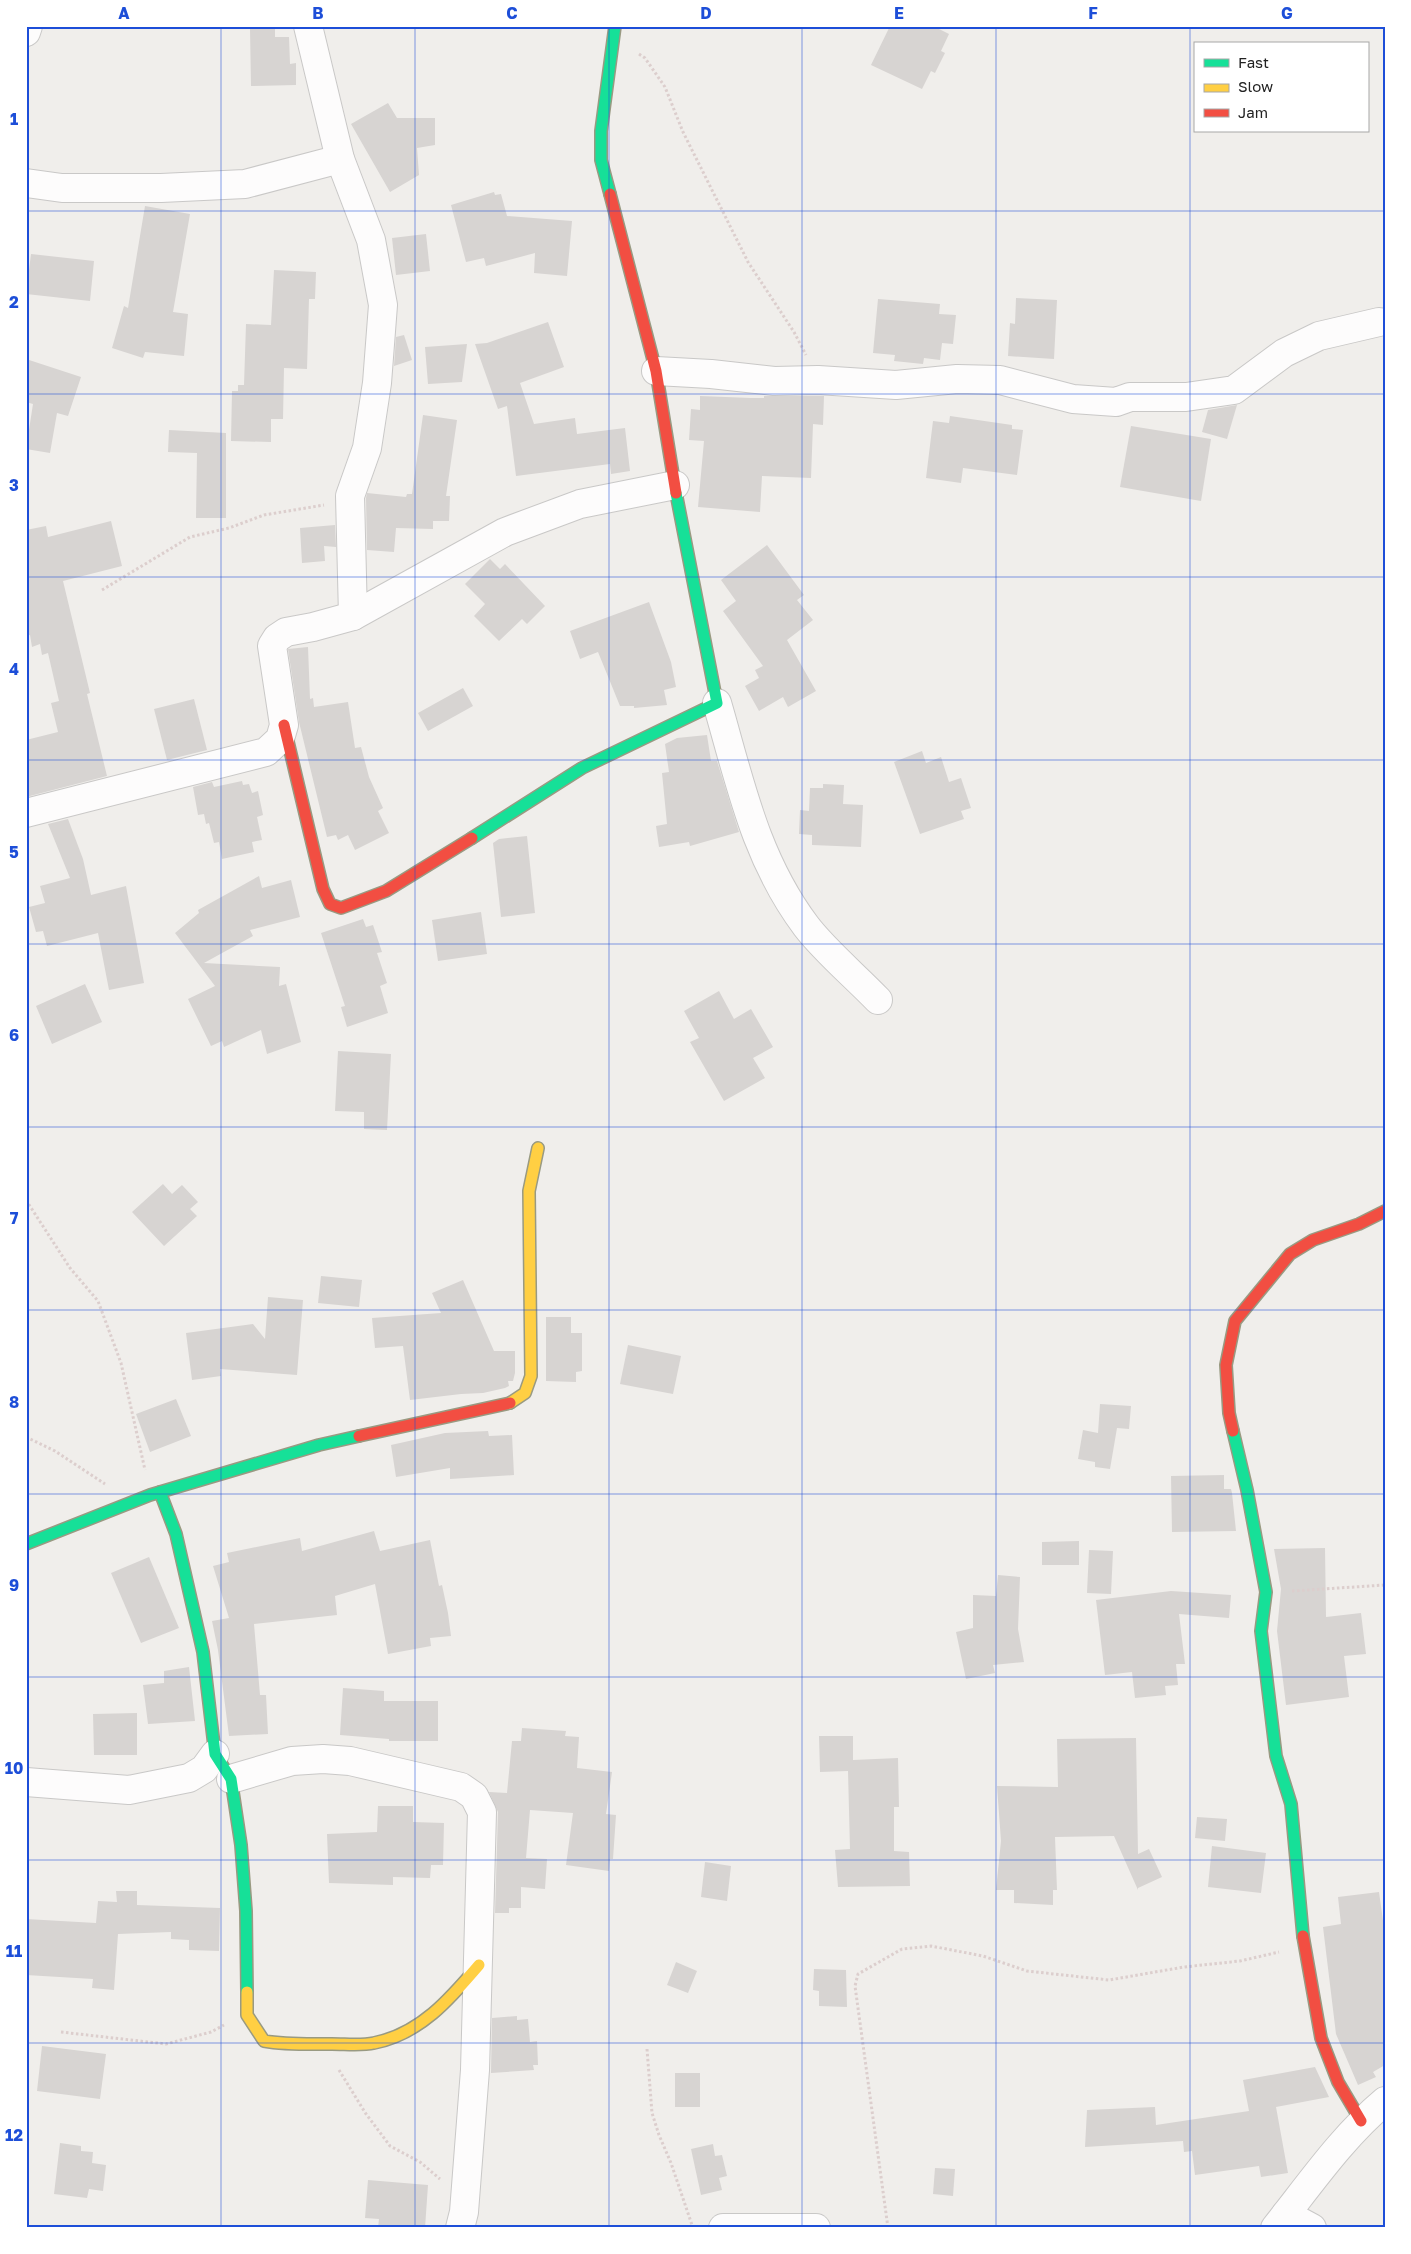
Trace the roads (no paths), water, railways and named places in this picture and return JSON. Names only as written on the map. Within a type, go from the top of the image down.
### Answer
[{"type":"street","points":[[26,32],[28,26]]},
{"type":"street","points":[[308,26],[340,160],[371,240],[383,305],[377,383],[367,448],[350,496],[353,616]]},
{"type":"street","points":[[615,32],[601,130],[601,160],[656,371],[675,485],[717,703],[753,830],[778,884],[807,927],[878,1000]]},
{"type":"street","points":[[26,183],[62,188],[161,188],[244,184],[340,160]]},
{"type":"street","points":[[656,371],[711,374],[774,381],[818,380],[896,384],[957,379],[1000,380],[1073,399],[1116,402],[1130,397],[1186,397],[1234,390],[1284,353],[1319,336],[1379,322]]},
{"type":"street","points":[[675,485],[580,504],[505,532],[353,616],[314,627],[286,632],[276,638],[272,646],[284,725],[322,889],[330,904],[341,908],[363,901],[411,877],[582,768],[717,703]]},
{"type":"street","points":[[26,813],[266,752],[280,739],[284,725]]},
{"type":"street","points":[[26,1544],[155,1494],[319,1446],[512,1403],[525,1393],[531,1376],[529,1191],[538,1148]]},
{"type":"street","points":[[1361,2121],[1338,2082],[1321,2038],[1304,1947],[1291,1804],[1276,1756],[1261,1631],[1266,1592],[1245,1482],[1229,1413],[1226,1365],[1235,1321],[1290,1254],[1313,1240],[1360,1224],[1385,1211]]},
{"type":"street","points":[[155,1494],[176,1534],[203,1652],[215,1754],[231,1779],[241,1844],[246,1912],[248,2015],[264,2041],[285,2046],[375,2043],[406,2032],[426,2021],[448,2002],[479,1965]]},
{"type":"street","points":[[26,1782],[129,1790],[189,1778],[204,1769],[215,1754]]},
{"type":"street","points":[[231,1779],[292,1761],[350,1761],[461,1787],[474,1796],[482,1812],[479,1965],[475,2070],[464,2212],[460,2228]]},
{"type":"street","points":[[1312,2228],[1281,2221],[1301,2193],[1361,2121],[1385,2101]]},
{"type":"street","points":[[723,2228],[816,2228]]}]
